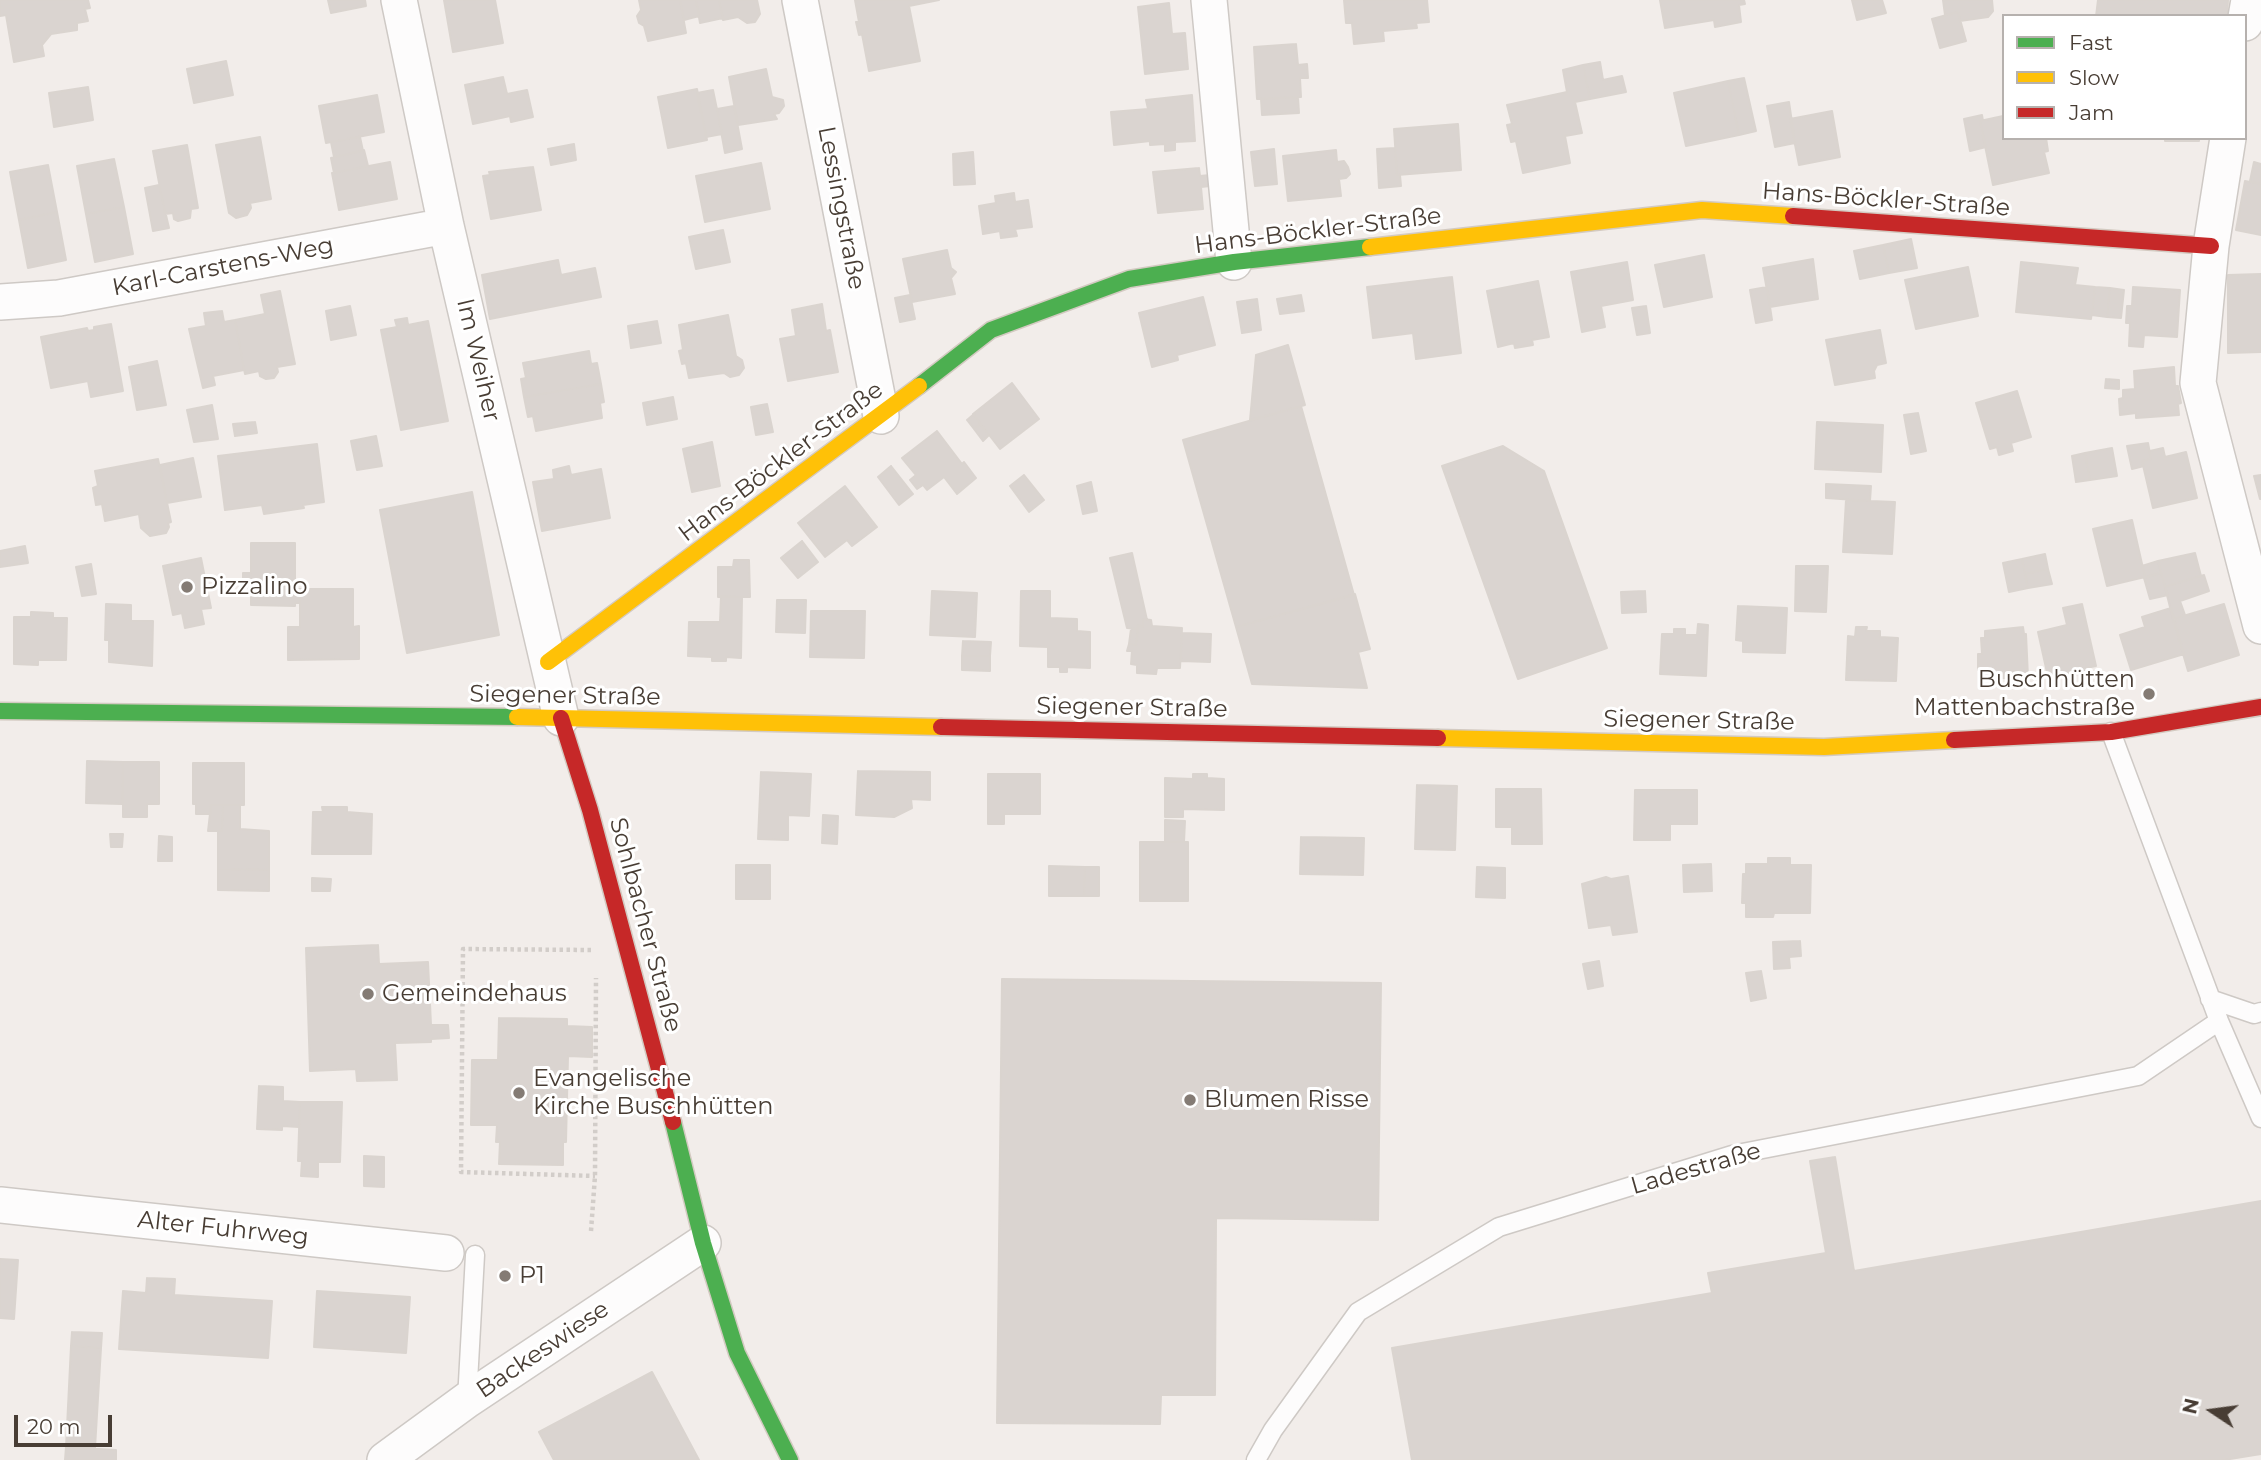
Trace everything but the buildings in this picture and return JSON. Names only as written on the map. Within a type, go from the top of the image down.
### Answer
[{"type":"street","name":"Im Weiher","points":[[400,0],[446,226],[561,718]]},
{"type":"street","name":"Lessingstraße","points":[[800,0],[881,416]]},
{"type":"street","points":[[1209,0],[1234,262]]},
{"type":"street","points":[[2228,140],[2211,246],[2198,383],[2261,626]]},
{"type":"street","name":"Hans-Böckler-Straße","points":[[548,662],[881,416],[991,330],[1129,279],[1234,262],[1702,210],[2211,246]]},
{"type":"street","name":"Karl-Carstens-Weg","points":[[0,302],[59,298],[446,226]]},
{"type":"street","name":"Siegener Straße","points":[[0,711],[561,718],[1824,747],[2111,732],[2261,707]]},
{"type":"street","name":"Sohlbacher Straße","points":[[561,718],[590,810],[655,1049],[703,1243],[737,1353],[790,1460]]},
{"type":"street","name":"Alter Fuhrweg","points":[[0,1205],[461,1254]]},
{"type":"street","name":"Backeswiese","points":[[385,1460],[467,1400],[703,1243]]},
{"type":"lane","points":[[2111,732],[2218,1021],[2261,1118]]},
{"type":"lane","points":[[2210,999],[2254,1014],[2261,1012]]},
{"type":"lane","name":"Ladestraße","points":[[1255,1460],[1273,1430],[1358,1312],[1499,1227],[1732,1155],[2138,1076],[2218,1021]]},
{"type":"lane","points":[[461,1254],[467,1400]]},
{"type":"path","points":[[595,1176],[461,1172],[463,949],[597,950]]},
{"type":"path","points":[[591,1231],[595,1176],[596,976]]},
{"type":"traffic: fast","points":[[919,386],[991,330],[1129,279],[1234,262],[1370,247]]},
{"type":"traffic: fast","points":[[0,711],[517,717]]},
{"type":"traffic: fast","points":[[673,1122],[703,1243],[737,1353],[790,1460]]},
{"type":"traffic: slow","points":[[1370,247],[1702,210],[1793,216]]},
{"type":"traffic: slow","points":[[548,662],[919,386]]},
{"type":"traffic: slow","points":[[517,717],[941,727]]},
{"type":"traffic: slow","points":[[1438,738],[1824,747],[1954,740]]},
{"type":"traffic: jam","points":[[1793,216],[2211,246]]},
{"type":"traffic: jam","points":[[1954,740],[2111,732],[2261,707]]},
{"type":"traffic: jam","points":[[561,718],[590,810],[673,1122]]},
{"type":"traffic: jam","points":[[941,727],[1438,738]]},
{"type":"place","name":"Pizzalino","points":[[187,587]]},
{"type":"place","name":"Buschhütten Mattenbachstraße","points":[[2149,694]]},
{"type":"place","name":"Gemeindehaus","points":[[368,994]]},
{"type":"place","name":"Evangelische Kirche Buschhütten","points":[[519,1093]]},
{"type":"place","name":"Blumen Risse","points":[[1190,1100]]},
{"type":"place","name":"P1","points":[[505,1276]]}]
